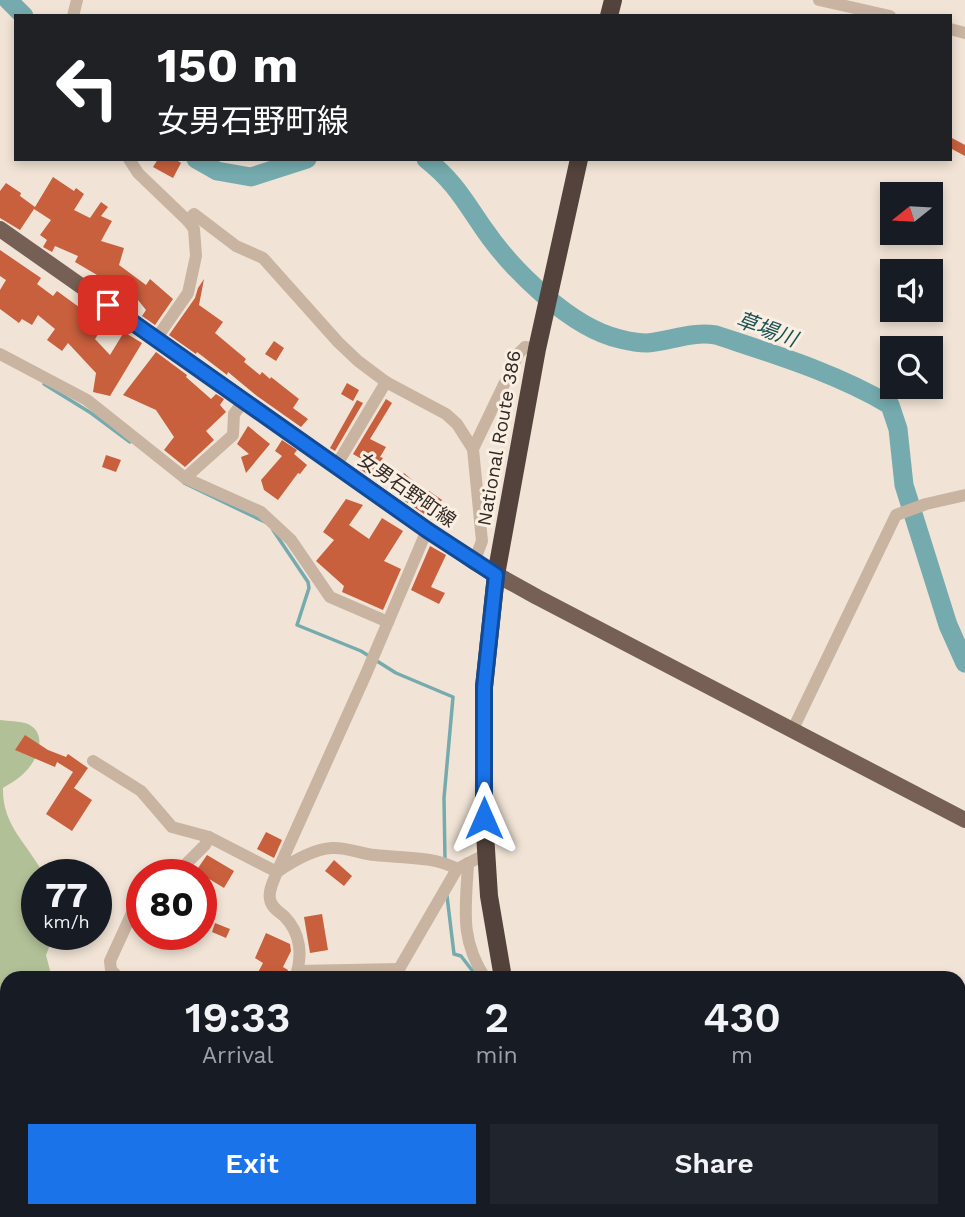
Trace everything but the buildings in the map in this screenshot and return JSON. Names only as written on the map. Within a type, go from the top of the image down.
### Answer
[{"type":"highway","name":"National Route 386","points":[[502,971],[489,896],[486,855],[484,687],[496,575],[537,349],[579,161]]},
{"type":"main road","name":"女男石野町線","points":[[0,229],[474,562],[965,820]]},
{"type":"street","points":[[819,0],[881,14]]},
{"type":"street","points":[[130,161],[138,173],[194,229],[196,256],[188,293],[156,339]]},
{"type":"street","points":[[188,221],[194,214],[236,246],[262,258],[338,342],[386,382],[446,414],[457,424],[473,449],[482,541],[474,562]]},
{"type":"street","points":[[473,449],[519,353],[525,347],[537,349]]},
{"type":"street","points":[[0,354],[89,402],[185,478],[261,512],[291,540],[330,597],[388,622]]},
{"type":"street","points":[[336,466],[386,382]]},
{"type":"street","points":[[185,478],[233,435],[234,414],[244,401]]},
{"type":"street","points":[[793,729],[897,515],[926,504],[965,495]]},
{"type":"street","points":[[296,971],[300,940],[292,924],[271,904],[269,895],[427,530]]},
{"type":"street","points":[[93,761],[141,792],[172,827],[209,837],[277,872]]},
{"type":"street","points":[[191,859],[209,837]]},
{"type":"street","points":[[277,872],[308,855],[334,848],[372,855],[413,858],[451,866],[462,866],[486,855]]},
{"type":"street","points":[[400,971],[462,866]]},
{"type":"street","points":[[462,866],[467,942],[480,971]]},
{"type":"street","points":[[112,971],[110,961],[126,926]]},
{"type":"green space","points":[[0,720],[28,724],[38,735],[39,749],[32,764],[3,788],[11,824],[34,859],[21,859],[21,950],[48,950],[46,955],[50,971],[0,971]]},
{"type":"waterway","name":"草場川","points":[[8,0],[22,14]]},
{"type":"waterway","name":"草場川","points":[[200,161],[217,171],[251,177],[301,161]]},
{"type":"waterway","name":"草場川","points":[[428,161],[451,183],[496,245],[526,279],[582,323],[601,333],[641,343],[698,334],[716,335],[827,374],[890,405],[898,429],[904,485],[948,625],[965,663]]},
{"type":"waterway","points":[[44,384],[91,413],[130,442]]},
{"type":"waterway","points":[[184,483],[265,522]]},
{"type":"waterway","points":[[273,530],[308,582],[309,588],[297,625],[361,651],[396,673],[453,697],[444,798],[445,860]]},
{"type":"waterway","points":[[447,896],[454,954],[461,956],[473,971]]},
{"type":"route","points":[[108,305],[427,530],[496,575],[484,687],[484,818]]}]
